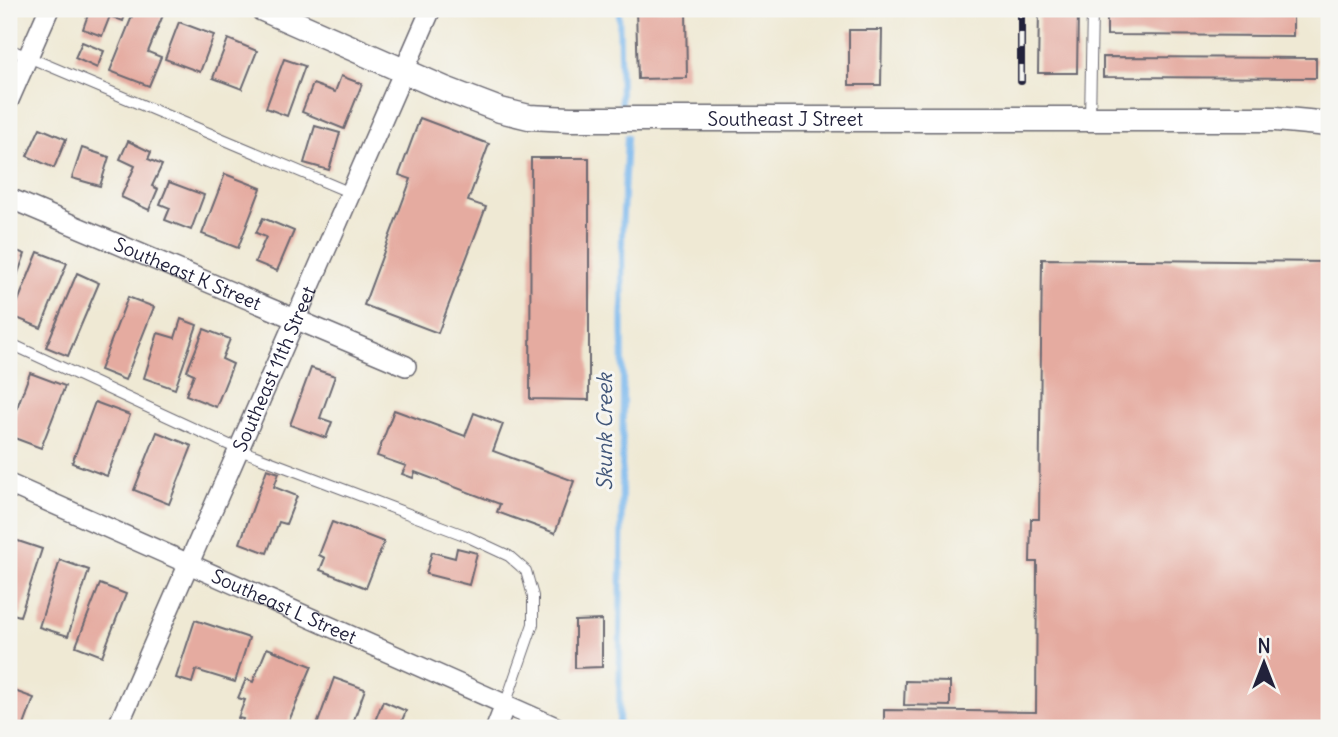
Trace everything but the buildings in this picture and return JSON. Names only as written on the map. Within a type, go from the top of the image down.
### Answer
[{"type":"street","points":[[9,100],[49,9]]},
{"type":"street","name":"Southeast J Street","points":[[263,9],[500,110],[529,117],[570,120],[1276,120],[1329,124]]},
{"type":"street","name":"Southeast 11th Street","points":[[117,728],[431,9]]},
{"type":"street","name":"Southeast K Street","points":[[9,198],[406,366]]},
{"type":"street","name":"Southeast L Street","points":[[9,484],[558,728]]},
{"type":"street","points":[[496,728],[505,705]]},
{"type":"lane","points":[[1090,120],[1092,9]]},
{"type":"lane","points":[[9,49],[351,193]]},
{"type":"lane","points":[[9,343],[240,450],[464,535],[509,556],[526,571],[533,596],[533,624],[505,705]]},
{"type":"waterway","name":"Skunk Creek","points":[[619,9],[621,102]]},
{"type":"waterway","name":"Skunk Creek","points":[[619,728],[622,232],[627,137]]},
{"type":"railway","points":[[1021,9],[1021,81]]}]
